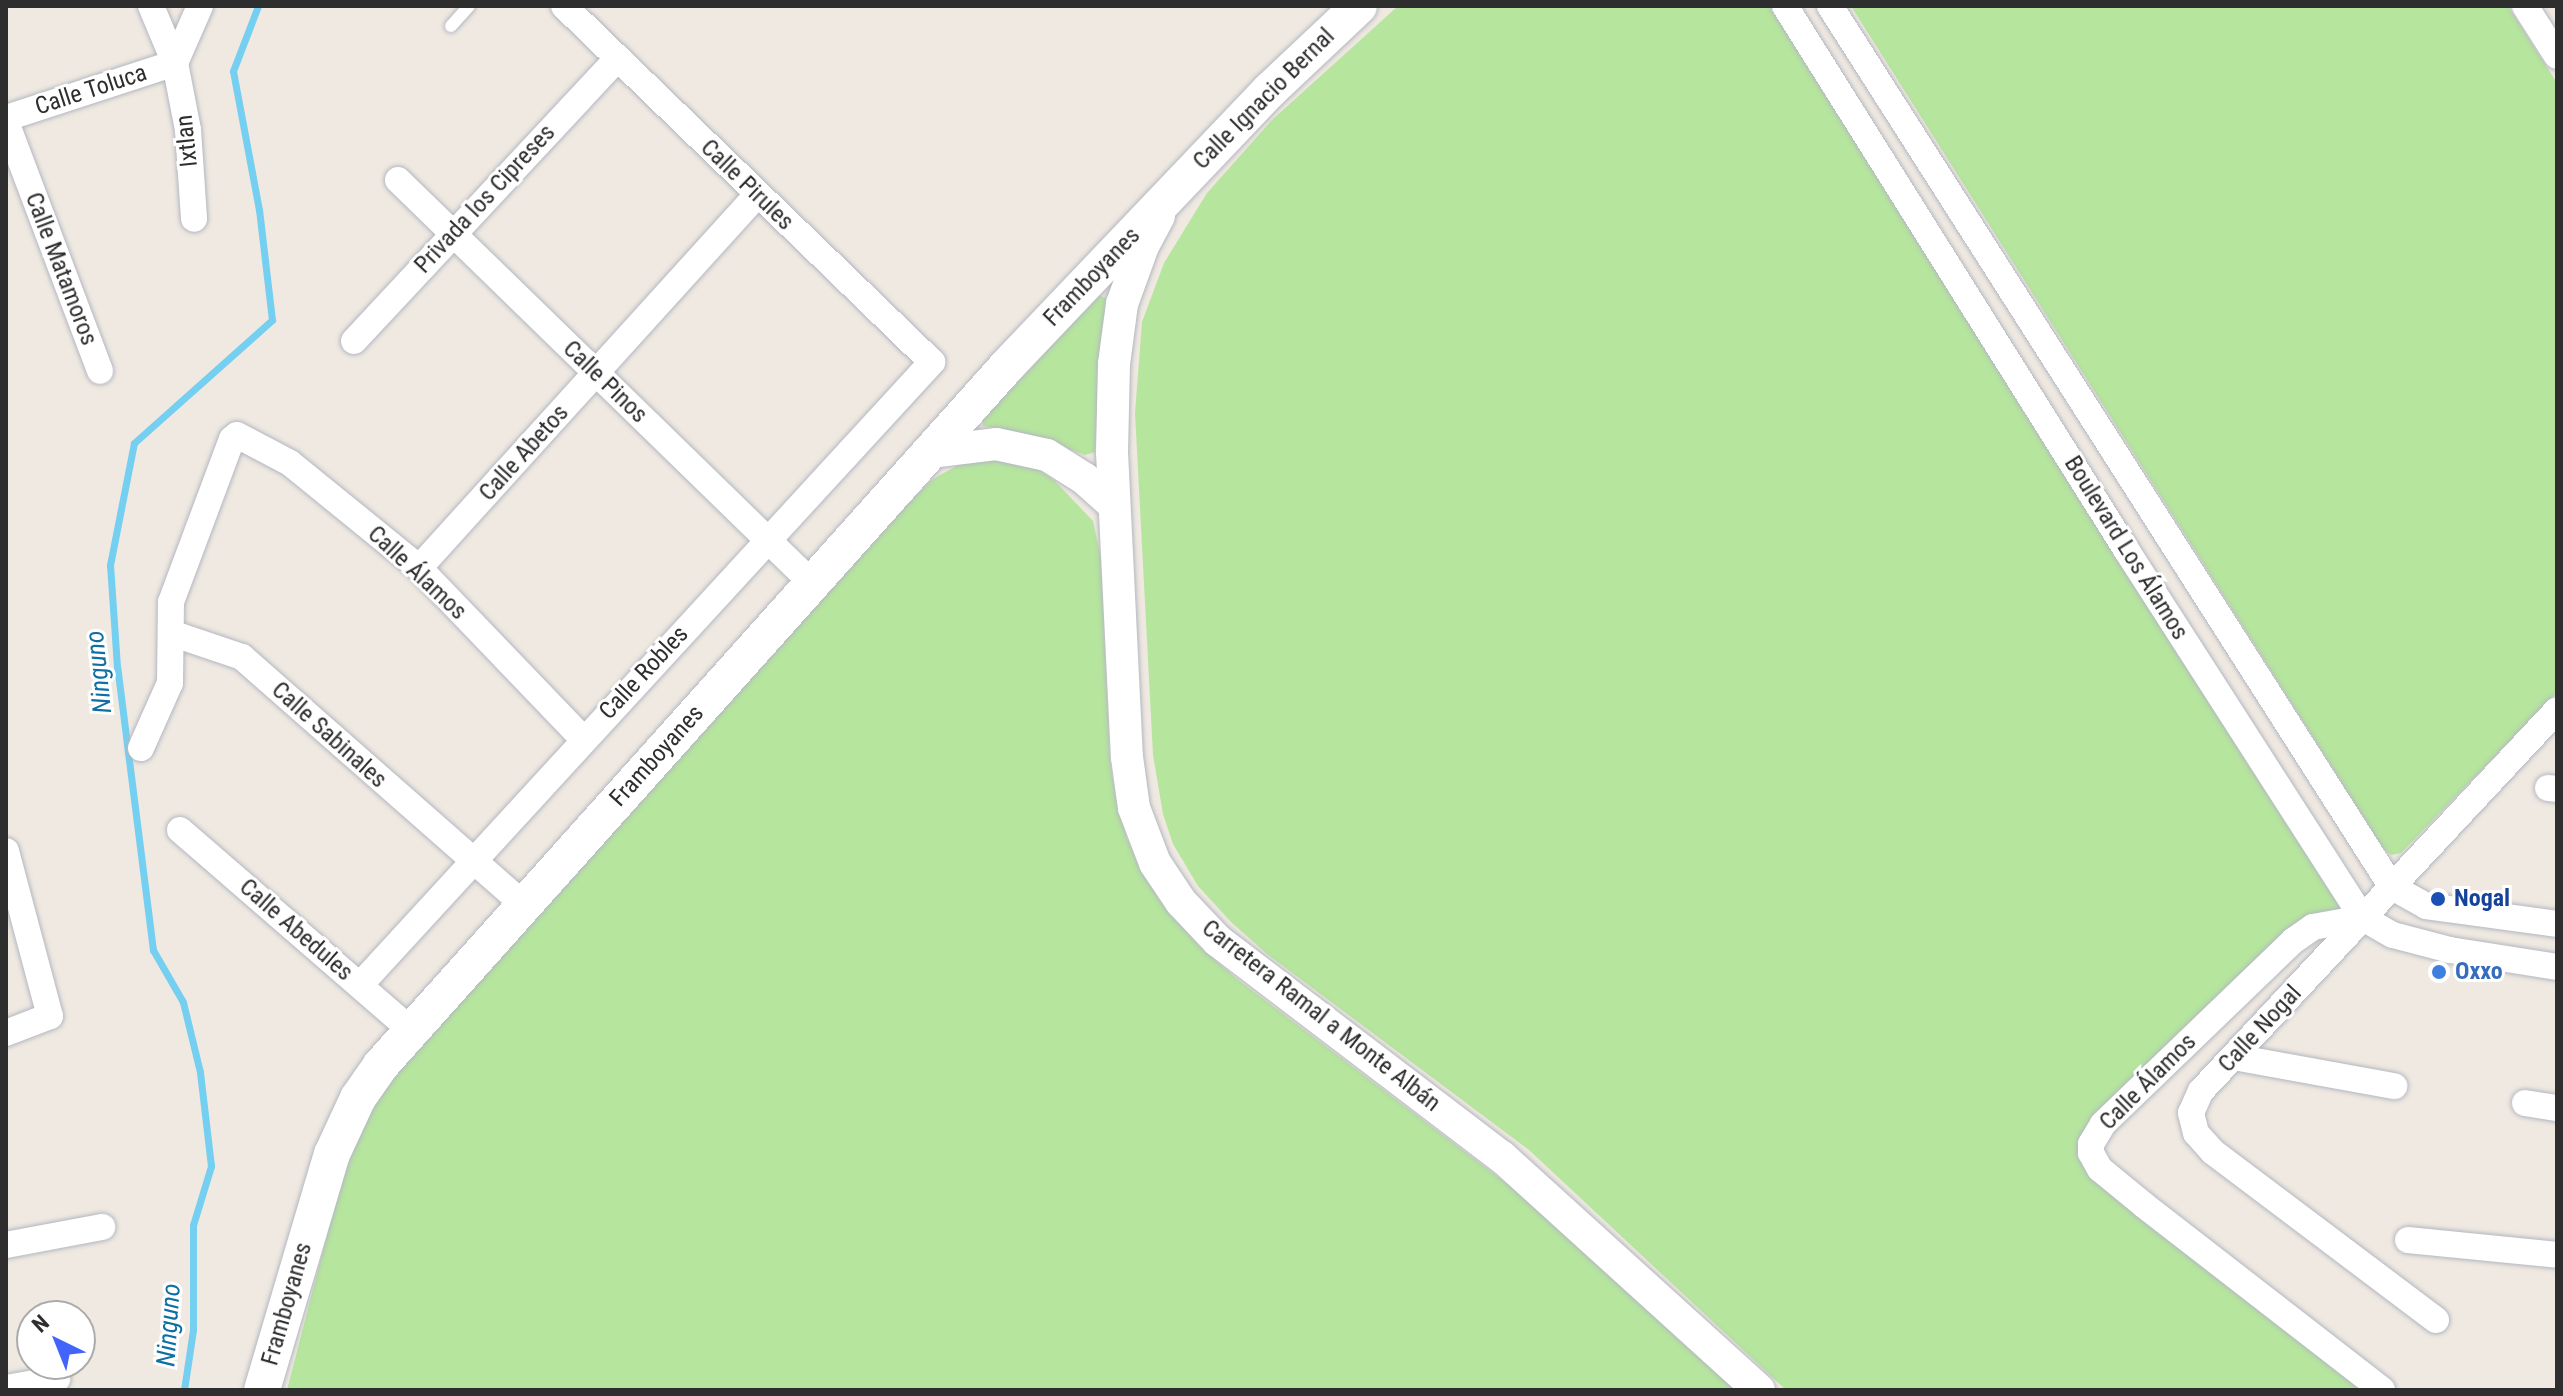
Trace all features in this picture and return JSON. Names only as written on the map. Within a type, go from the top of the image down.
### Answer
[{"type":"main road","name":"Calle Ignacio Bernal","points":[[1171,194],[1270,90],[1359,6]]},
{"type":"main road","name":"Framboyanes","points":[[262,1390],[332,1154],[358,1098],[411,1030],[812,583],[1171,194]]},
{"type":"street","name":"Ixtlan","points":[[151,6],[175,63],[188,130],[194,219]]},
{"type":"street","points":[[175,63],[200,6]]},
{"type":"street","name":"Calle Pirules","points":[[564,6],[932,362]]},
{"type":"street","name":"Boulevard Los Álamos","points":[[1785,6],[2127,551],[2363,918],[2393,935],[2450,950],[2557,967]]},
{"type":"street","name":"Boulevard Los Álamos","points":[[1830,6],[2392,887],[2426,906],[2557,924]]},
{"type":"street","points":[[2525,6],[2557,56]]},
{"type":"street","name":"Privada los Cipreses","points":[[354,341],[451,233],[618,58]]},
{"type":"street","name":"Calle Toluca","points":[[6,120],[175,63]]},
{"type":"street","name":"Calle Matamoros","points":[[6,120],[100,371]]},
{"type":"street","name":"Calle Pinos","points":[[398,180],[812,583]]},
{"type":"street","name":"Carretera Ramal a Monte Albán","points":[[1171,194],[1131,274],[1117,335],[1112,426],[1123,709],[1134,808],[1155,863],[1181,902],[1218,941],[1502,1157],[1759,1390]]},
{"type":"street","name":"Calle Abetos","points":[[419,568],[757,195]]},
{"type":"street","name":"Calle Robles","points":[[360,985],[932,362]]},
{"type":"street","name":"Calle Álamos","points":[[171,633],[171,602],[232,439],[237,435],[290,463],[419,568],[583,739]]},
{"type":"street","points":[[930,452],[996,444],[1047,455],[1085,479],[1114,505]]},
{"type":"street","points":[[2127,551],[2162,525]]},
{"type":"street","points":[[141,748],[170,683],[171,633]]},
{"type":"street","name":"Calle Sabinales","points":[[171,633],[242,657],[524,905]]},
{"type":"street","name":"Calle Nogal","points":[[2436,1320],[2204,1143],[2191,1122],[2194,1102],[2557,710]]},
{"type":"street","name":"Calle Abedules","points":[[180,830],[411,1030]]},
{"type":"street","points":[[6,851],[50,1016],[6,1033]]},
{"type":"street","name":"Calle Álamos","points":[[2363,918],[2313,927],[2293,941],[2103,1124],[2095,1134],[2091,1153],[2100,1169],[2145,1206],[2382,1390]]},
{"type":"street","points":[[2234,1057],[2394,1086]]},
{"type":"street","points":[[2525,1103],[2557,1108]]},
{"type":"street","points":[[6,1245],[102,1227]]},
{"type":"street","points":[[2408,1240],[2557,1255]]},
{"type":"street","points":[[6,1388],[51,1380]]},
{"type":"lane","points":[[451,26],[469,6]]},
{"type":"green space","points":[[1398,6],[1776,6],[2343,905],[2080,1138],[2370,1390],[1786,1390],[1529,1150],[1267,954],[1231,922],[1198,886],[1173,844],[1163,814],[1153,755],[1135,413],[1142,322],[1164,263],[1207,193],[1272,120]]},
{"type":"green space","points":[[1851,6],[2508,6],[2557,83],[2557,692],[2401,853],[2391,855],[2383,848]]},
{"type":"green space","points":[[1099,295],[1107,299],[1095,452],[1085,455],[1027,434],[983,426],[983,419]]},
{"type":"green space","points":[[999,460],[1036,468],[1054,480],[1093,521],[1101,558],[1110,761],[1116,798],[1127,838],[1143,874],[1165,907],[1199,946],[1237,979],[1514,1189],[1735,1390],[287,1390],[344,1169],[378,1090],[908,503],[933,479],[962,463]]},
{"type":"waterway","name":"Ninguno","points":[[184,1390],[193,1330],[193,1225],[211,1166],[200,1072],[183,1002],[153,950],[117,667],[110,565],[134,443],[272,320],[259,210],[233,71],[258,6]]},
{"type":"place","name":"Nogal","points":[[2438,899]]},
{"type":"place","name":"Oxxo","points":[[2439,972]]}]
